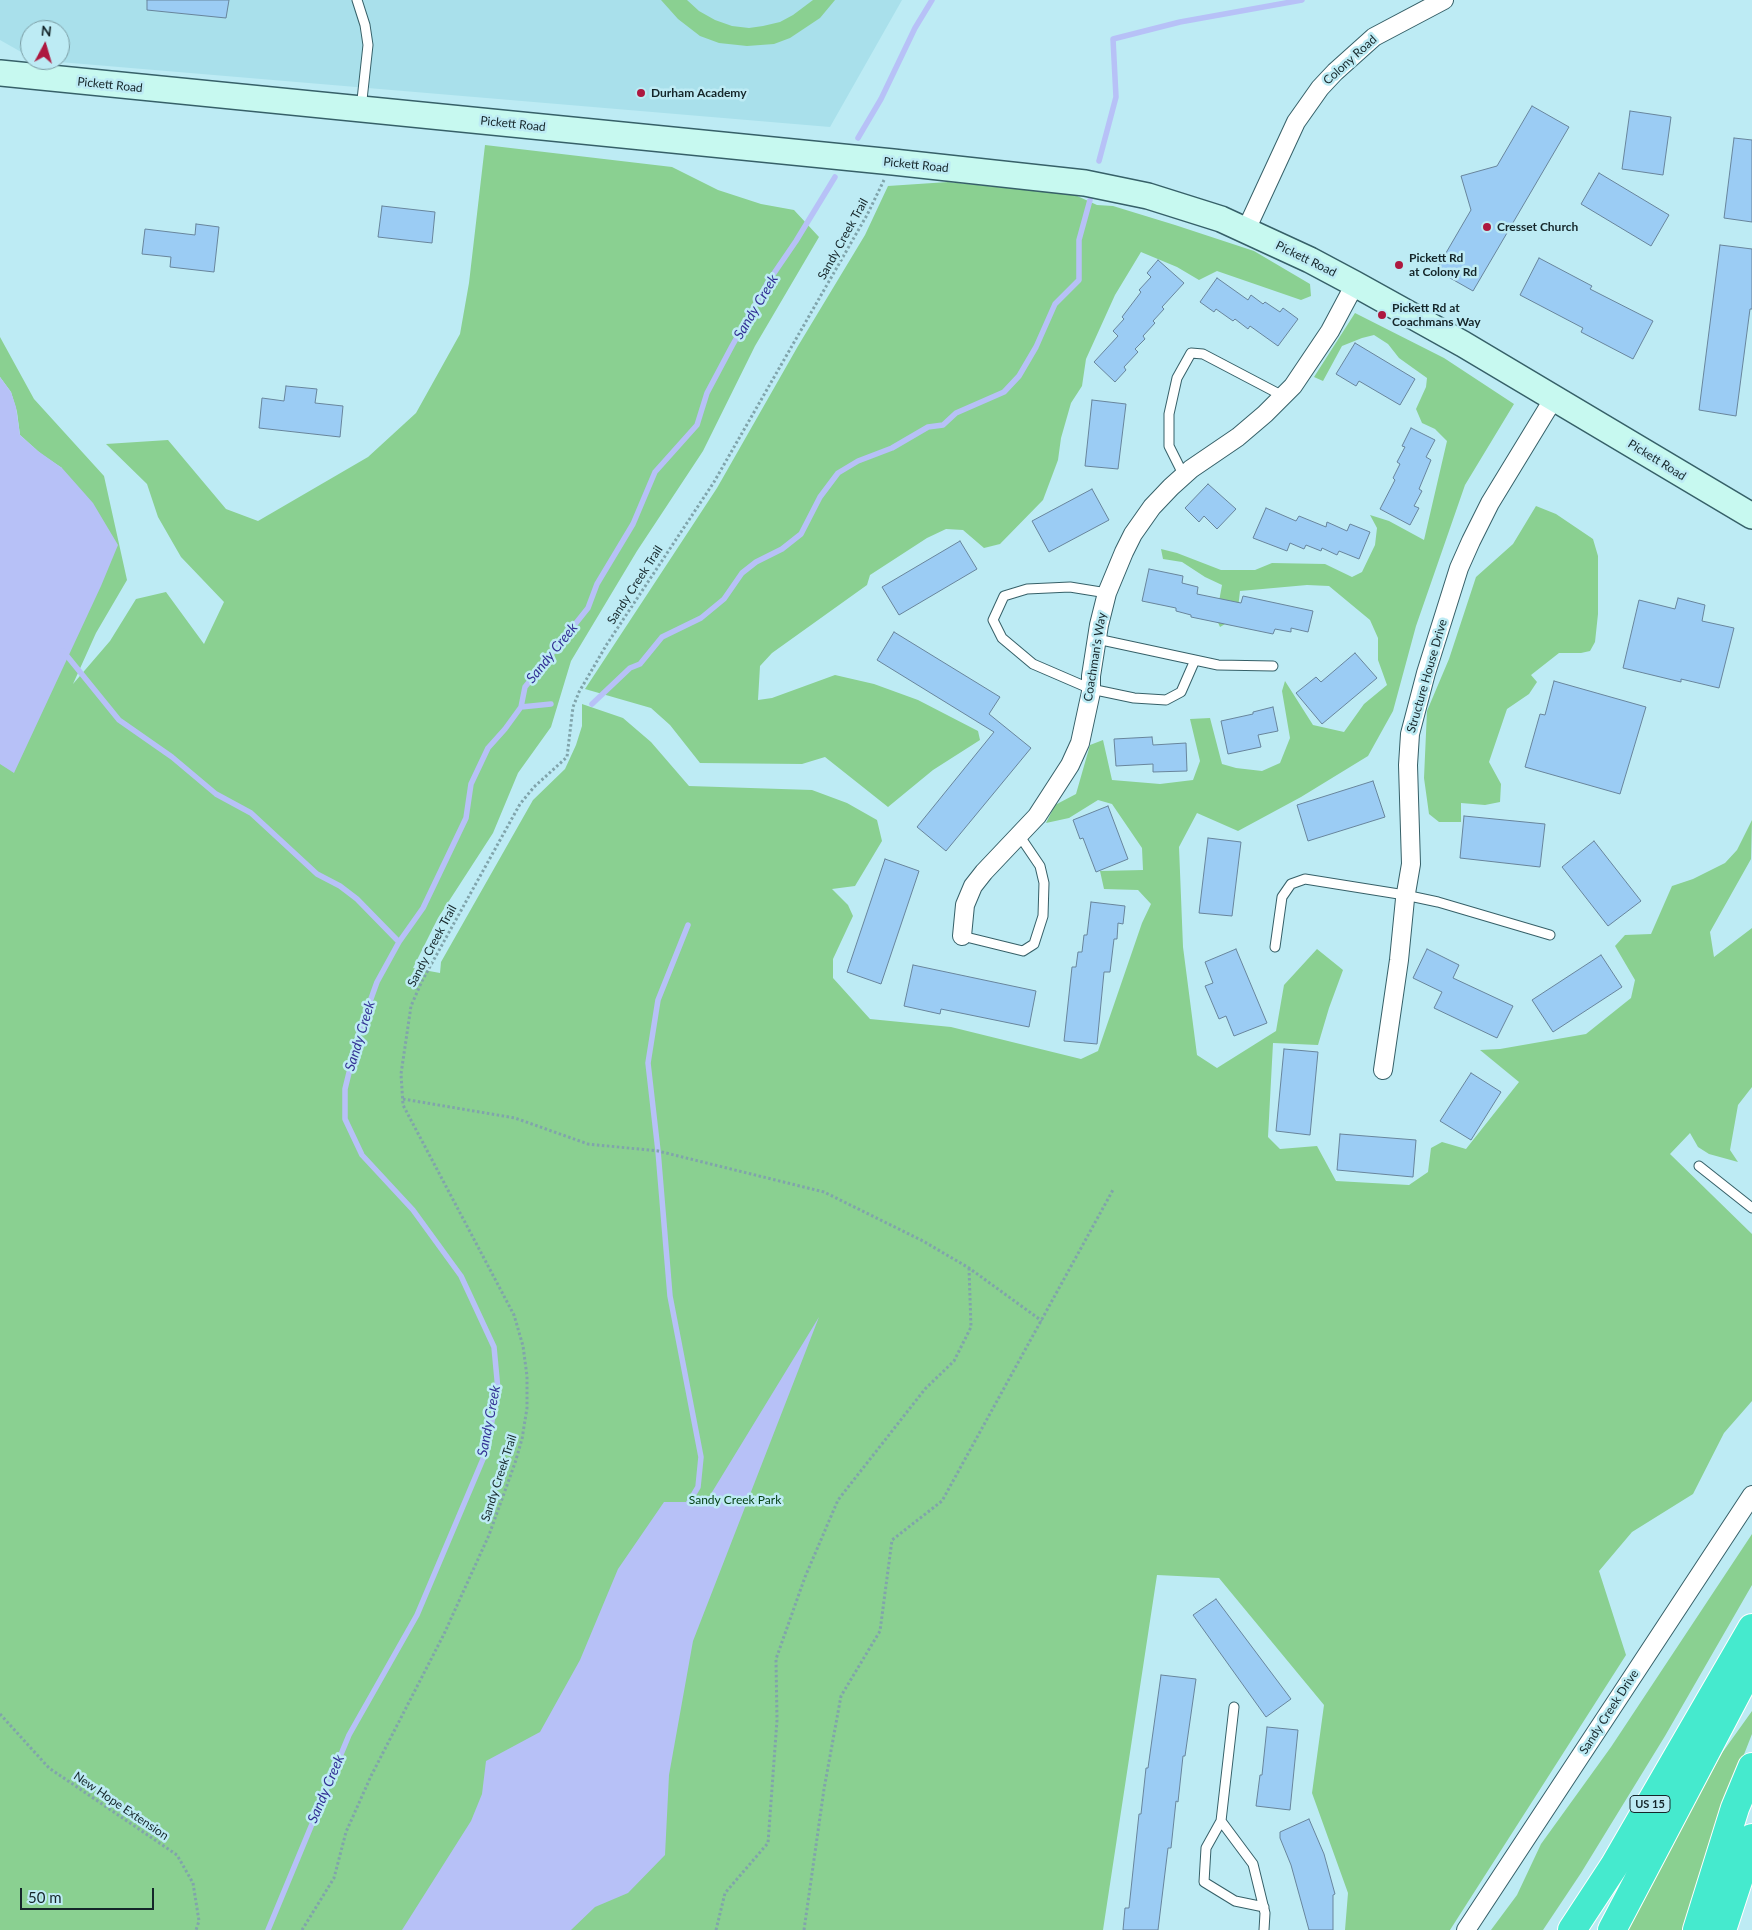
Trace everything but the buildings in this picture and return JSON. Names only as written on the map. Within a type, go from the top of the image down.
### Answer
[{"type":"highway","name":"US 15","points":[[1572,1930],[1614,1866],[1752,1628]]},
{"type":"highway","points":[[1612,1930],[1752,1664]]},
{"type":"highway","points":[[1697,1930],[1735,1808],[1752,1767]]},
{"type":"highway","points":[[1722,1930],[1752,1838]]},
{"type":"street","name":"Colony Road","points":[[1246,230],[1296,122],[1320,88],[1374,37],[1444,0]]},
{"type":"street","name":"Pickett Road","points":[[0,73],[893,162],[1085,183],[1114,188],[1190,208],[1246,230],[1355,284],[1554,398],[1752,516]]},
{"type":"street","name":"Coachman's Way","points":[[962,936],[966,905],[973,886],[1037,816],[1070,765],[1080,743],[1091,688],[1097,639],[1107,593],[1133,534],[1152,507],[1184,476],[1238,437],[1293,386],[1330,331],[1355,284]]},
{"type":"street","name":"Structure House Drive","points":[[1383,1070],[1411,864],[1408,765],[1410,734],[1426,673],[1459,568],[1490,503],[1554,398]]},
{"type":"street","name":"Sandy Creek Drive","points":[[1466,1930],[1752,1495]]},
{"type":"lane","points":[[356,0],[366,25],[368,45],[361,109]]},
{"type":"lane","points":[[1184,476],[1170,446],[1169,414],[1177,378],[1191,354],[1203,354],[1283,396]]},
{"type":"lane","points":[[1107,593],[1070,587],[1027,589],[1004,596],[993,620],[1002,638],[1033,664],[1091,688],[1134,698],[1166,700],[1181,692],[1195,660]]},
{"type":"lane","points":[[1097,639],[1218,665],[1273,666]]},
{"type":"lane","points":[[962,936],[1023,951],[1034,944],[1043,916],[1044,883],[1040,866],[1018,835]]},
{"type":"lane","points":[[1275,947],[1282,897],[1291,884],[1305,879],[1406,894],[1550,935]]},
{"type":"lane","points":[[1700,1166],[1752,1208]]},
{"type":"lane","points":[[1234,1707],[1221,1821],[1206,1848],[1204,1882],[1235,1902],[1264,1907]]},
{"type":"lane","points":[[1221,1821],[1254,1864],[1264,1907],[1264,1930]]},
{"type":"path","name":"Sandy Creek Trail","points":[[302,1930],[334,1878],[346,1832],[368,1784],[444,1634],[489,1535],[515,1463],[522,1439],[527,1408],[527,1376],[524,1353],[514,1315],[403,1105],[401,1074],[411,1006],[422,981],[520,804],[534,787],[567,757],[573,707],[578,692],[607,644],[718,474],[867,215],[893,162]]},
{"type":"path","points":[[403,1099],[515,1118],[588,1144],[658,1150],[824,1192],[923,1241],[969,1268],[1042,1321]]},
{"type":"path","points":[[804,1930],[824,1789],[841,1696],[880,1631],[892,1540],[942,1501],[1114,1188]]},
{"type":"path","points":[[716,1930],[725,1893],[768,1843],[777,1720],[776,1659],[805,1577],[838,1500],[925,1389],[954,1361],[971,1328],[969,1268]]},
{"type":"path","name":"New Hope Extension","points":[[0,1714],[49,1768],[176,1855],[193,1883],[199,1922],[196,1930]]},
{"type":"shaded area","name":"Durham Academy","points":[[0,0],[902,0],[830,127],[70,63],[70,20],[20,20],[20,51],[0,40]]},
{"type":"shaded area","points":[[0,377],[11,392],[16,407],[20,435],[62,468],[93,503],[118,545],[101,586],[14,773],[0,764]]},
{"type":"shaded area","points":[[819,1317],[693,1641],[669,1775],[665,1855],[628,1893],[595,1907],[571,1930],[402,1930],[471,1821],[482,1794],[486,1761],[540,1732],[580,1660],[618,1569],[664,1502],[706,1502]]},
{"type":"green space","points":[[661,0],[687,0],[699,11],[715,20],[732,26],[749,28],[780,22],[813,0],[835,0],[820,18],[790,38],[774,44],[747,46],[719,43],[700,36],[678,19]]},
{"type":"green space","name":"Sandy Creek Park","points":[[485,145],[672,167],[718,190],[761,204],[794,210],[819,237],[755,346],[703,451],[637,551],[571,661],[551,727],[518,773],[493,833],[438,918],[413,968],[440,973],[441,962],[533,800],[565,769],[582,726],[582,704],[623,718],[651,742],[689,786],[812,790],[847,803],[877,820],[882,841],[855,886],[832,889],[848,905],[853,916],[833,959],[833,978],[870,1019],[951,1027],[1081,1059],[1098,1051],[1142,923],[1151,904],[1138,890],[1104,889],[1100,871],[1143,870],[1142,848],[1112,804],[1098,800],[1069,818],[1046,823],[1055,805],[1076,794],[1090,745],[1103,740],[1112,780],[1160,784],[1193,780],[1200,761],[1190,719],[1210,718],[1222,764],[1236,768],[1262,771],[1280,763],[1290,738],[1282,691],[1285,681],[1313,725],[1344,732],[1364,704],[1387,685],[1378,660],[1378,638],[1370,620],[1329,586],[1307,585],[1240,591],[1237,617],[1220,627],[1216,618],[1222,585],[1205,577],[1182,562],[1163,559],[1161,549],[1177,553],[1221,570],[1255,570],[1272,563],[1325,564],[1352,577],[1362,572],[1375,545],[1377,528],[1370,515],[1389,521],[1424,540],[1447,441],[1435,429],[1422,423],[1416,409],[1426,387],[1427,378],[1399,358],[1388,344],[1374,335],[1342,346],[1323,381],[1314,377],[1355,313],[1444,358],[1514,404],[1465,485],[1416,626],[1393,711],[1368,756],[1301,797],[1238,831],[1197,813],[1179,847],[1183,947],[1197,1055],[1217,1068],[1276,1031],[1284,985],[1317,949],[1343,970],[1318,1045],[1273,1043],[1268,1137],[1280,1149],[1317,1146],[1336,1181],[1409,1185],[1428,1172],[1431,1148],[1442,1142],[1466,1149],[1519,1082],[1480,1050],[1500,1049],[1586,1034],[1631,998],[1635,980],[1615,946],[1625,935],[1651,934],[1672,886],[1693,879],[1725,863],[1737,850],[1752,820],[1751,859],[1710,932],[1714,957],[1752,928],[1752,1087],[1738,1105],[1730,1150],[1738,1162],[1709,1154],[1698,1147],[1690,1133],[1670,1154],[1752,1234],[1752,1401],[1724,1433],[1693,1494],[1632,1532],[1599,1571],[1626,1655],[1450,1930],[1345,1930],[1348,1893],[1312,1793],[1324,1705],[1219,1578],[1157,1575],[1103,1930],[0,1930],[0,763],[62,468],[41,454],[20,435],[17,412],[11,392],[0,377],[0,337],[34,399],[104,476],[127,580],[96,633],[73,684],[110,641],[136,599],[166,592],[204,644],[224,602],[181,557],[158,517],[147,484],[106,444],[168,440],[226,509],[258,521],[368,457],[416,413],[460,334],[469,283]]},
{"type":"green space","points":[[948,182],[1075,195],[1097,205],[1113,206],[1175,225],[1254,251],[1310,284],[1311,296],[1301,300],[1217,271],[1199,280],[1177,267],[1141,252],[1115,295],[1086,359],[1082,386],[1071,403],[1061,438],[1058,460],[1043,500],[1000,544],[984,548],[963,530],[946,529],[927,538],[870,575],[867,585],[772,653],[760,666],[758,700],[772,698],[835,675],[874,684],[918,700],[978,731],[980,740],[933,770],[888,807],[825,757],[802,764],[700,763],[670,725],[651,708],[585,689],[717,488],[798,346],[865,235],[888,186]]},
{"type":"green space","points":[[1536,506],[1556,514],[1593,539],[1598,556],[1598,614],[1595,642],[1590,651],[1559,653],[1531,675],[1537,682],[1529,694],[1507,709],[1489,762],[1501,784],[1500,802],[1485,805],[1461,803],[1461,822],[1439,822],[1429,814],[1424,778],[1427,711],[1449,659],[1476,577],[1513,544]]},
{"type":"green space","points":[[1752,1534],[1752,1585],[1665,1736],[1581,1873],[1543,1930],[1491,1930],[1517,1895],[1541,1844],[1611,1747]]},
{"type":"green space","points":[[1752,1711],[1752,1734],[1716,1826],[1682,1930],[1626,1930],[1722,1753]]},
{"type":"waterway","name":"Sandy Creek","points":[[858,138],[881,99],[915,28],[932,0]]},
{"type":"waterway","points":[[1099,161],[1116,97],[1113,39],[1180,22],[1302,0]]},
{"type":"waterway","name":"Sandy Creek","points":[[268,1930],[349,1735],[417,1615],[486,1452],[498,1390],[494,1347],[461,1276],[413,1210],[362,1155],[345,1119],[345,1089],[359,1032],[377,982],[399,942],[423,908],[466,818],[471,784],[488,748],[521,707],[525,687],[588,608],[597,584],[633,524],[655,472],[697,425],[707,393],[732,346],[768,282],[796,241],[835,177]]},
{"type":"waterway","points":[[592,704],[630,668],[640,664],[662,637],[701,618],[724,599],[742,573],[756,562],[782,549],[801,534],[820,497],[838,473],[858,461],[892,448],[928,427],[943,425],[956,413],[1004,392],[1019,376],[1036,347],[1055,304],[1079,280],[1079,240],[1090,200]]},
{"type":"waterway","points":[[63,651],[119,720],[172,757],[216,794],[251,813],[317,874],[340,886],[357,899],[399,942]]},
{"type":"waterway","points":[[521,707],[551,704]]},
{"type":"waterway","points":[[685,1509],[698,1487],[701,1457],[670,1296],[658,1151],[648,1063],[658,1000],[688,925]]},
{"type":"place","name":"Durham Academy","points":[[641,93]]},
{"type":"place","name":"Cresset Church","points":[[1487,227]]},
{"type":"place","name":"Pickett Rd at Colony Rd","points":[[1399,265]]},
{"type":"place","name":"Pickett Rd at Coachmans Way","points":[[1382,315]]}]
